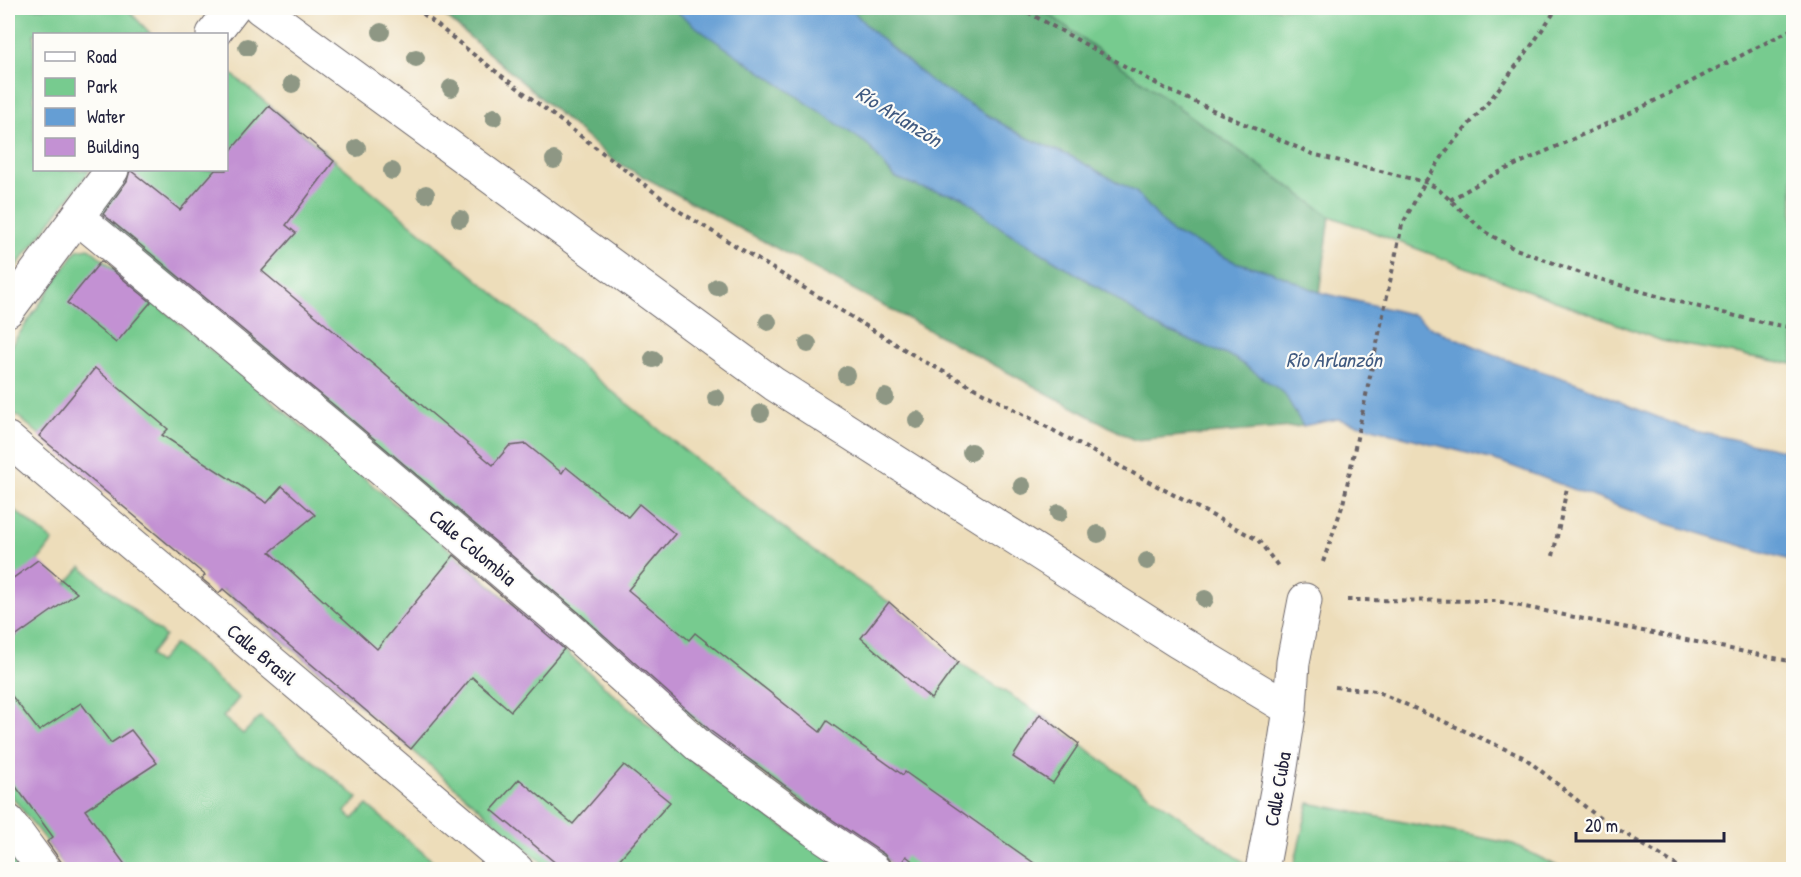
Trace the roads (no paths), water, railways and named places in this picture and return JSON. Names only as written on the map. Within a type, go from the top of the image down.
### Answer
[{"type":"street","points":[[214,33],[233,8]]},
{"type":"street","points":[[260,8],[774,384],[1167,634],[1291,696]]},
{"type":"street","points":[[8,310],[111,171]]},
{"type":"street","name":"Calle Colombia","points":[[76,217],[341,435],[538,602],[700,747],[814,830],[874,870]]},
{"type":"street","name":"Calle Brasil","points":[[8,439],[517,870]]},
{"type":"street","name":"Calle Cuba","points":[[1262,870],[1280,780],[1293,662],[1305,600]]},
{"type":"street","points":[[8,821],[44,870]]},
{"type":"water","name":"Río Arlanzón","points":[[672,8],[850,8],[871,30],[933,83],[1021,135],[1072,157],[1136,192],[1171,232],[1235,262],[1272,272],[1319,292],[1414,315],[1430,327],[1502,358],[1577,383],[1690,430],[1793,452],[1793,561],[1658,521],[1501,462],[1338,419],[1303,426],[1284,393],[1234,358],[1157,327],[1109,294],[1001,228],[963,197],[922,188],[894,177],[867,144],[704,33]]}]
